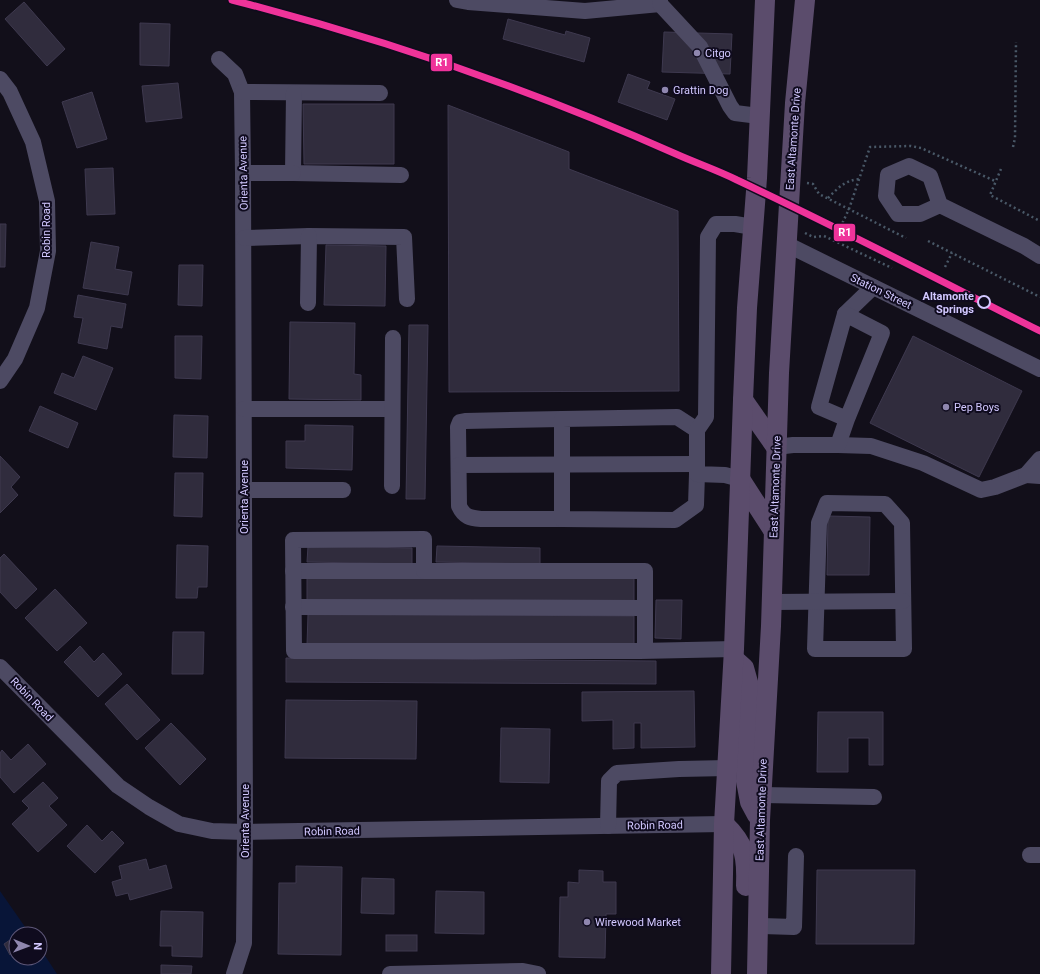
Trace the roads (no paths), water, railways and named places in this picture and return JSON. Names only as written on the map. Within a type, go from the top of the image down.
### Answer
[{"type":"main road","points":[[721,974],[724,824],[734,654],[747,308],[757,178],[765,0]]},
{"type":"main road","name":"East Altamonte Drive","points":[[757,974],[760,820],[772,602],[773,530],[779,373],[795,102],[805,0]]},
{"type":"main road","points":[[743,400],[776,447]]},
{"type":"main road","points":[[740,479],[773,530]]},
{"type":"main road","points":[[734,654],[744,668],[749,686],[746,781],[750,802],[760,820]]},
{"type":"main road","points":[[724,824],[734,834],[742,846],[747,864],[745,914],[748,937],[758,953]]},
{"type":"street","points":[[457,0],[584,10],[660,2],[700,47],[735,113],[759,116]]},
{"type":"street","name":"Orienta Avenue","points":[[219,59],[235,74],[242,92],[244,173],[244,944],[234,974]]},
{"type":"street","name":"Robin Road","points":[[0,79],[10,92],[33,142],[47,201],[48,251],[37,308],[15,359],[0,381]]},
{"type":"street","points":[[242,92],[380,93]]},
{"type":"street","points":[[294,93],[294,173]]},
{"type":"street","points":[[244,173],[401,175]]},
{"type":"street","points":[[940,205],[1024,246],[1040,256]]},
{"type":"street","points":[[697,430],[677,417],[460,422],[458,427],[459,506],[462,513],[470,518],[481,519],[675,520],[696,505],[697,430],[706,417],[708,236],[716,224],[735,224],[754,227]]},
{"type":"street","points":[[244,238],[309,236],[404,237],[407,299]]},
{"type":"street","points":[[308,304],[309,236]]},
{"type":"street","name":"Station Street","points":[[786,244],[1040,369]]},
{"type":"street","points":[[847,419],[818,407],[845,314],[873,287]]},
{"type":"street","points":[[838,445],[882,333],[845,314]]},
{"type":"street","points":[[392,486],[393,338]]},
{"type":"street","points":[[244,409],[392,409]]},
{"type":"street","points":[[562,420],[562,519]]},
{"type":"street","points":[[776,447],[793,445],[871,446],[923,463],[981,490],[995,488],[1033,475],[1040,459]]},
{"type":"street","points":[[459,465],[697,469],[740,479]]},
{"type":"street","points":[[244,490],[343,490]]},
{"type":"street","points":[[827,503],[885,504],[902,523],[903,601],[904,649],[815,649],[819,523],[827,503]]},
{"type":"street","points":[[424,571],[424,539],[293,540],[294,651],[645,651],[734,654]]},
{"type":"street","points":[[293,571],[645,571],[645,651]]},
{"type":"street","points":[[772,602],[903,601]]},
{"type":"street","points":[[293,607],[645,608]]},
{"type":"street","name":"Robin Road","points":[[0,667],[118,786],[149,807],[180,824],[212,831],[245,832],[724,824]]},
{"type":"street","points":[[608,826],[610,781],[617,774],[665,770],[728,768]]},
{"type":"street","points":[[761,795],[874,797]]},
{"type":"street","points":[[759,926],[794,926],[796,856]]},
{"type":"street","points":[[390,974],[523,971],[538,974]]},
{"type":"water","points":[[0,891],[24,926],[8,926],[8,966],[48,966],[48,960],[57,974],[0,974]]},
{"type":"place","name":"Citgo","points":[[697,53]]},
{"type":"place","name":"Grattin Dog","points":[[665,90]]},
{"type":"place","name":"Altamonte Springs","points":[[984,302]]},
{"type":"place","name":"Pep Boys","points":[[946,407]]},
{"type":"place","name":"Wirewood Market","points":[[587,922]]}]
